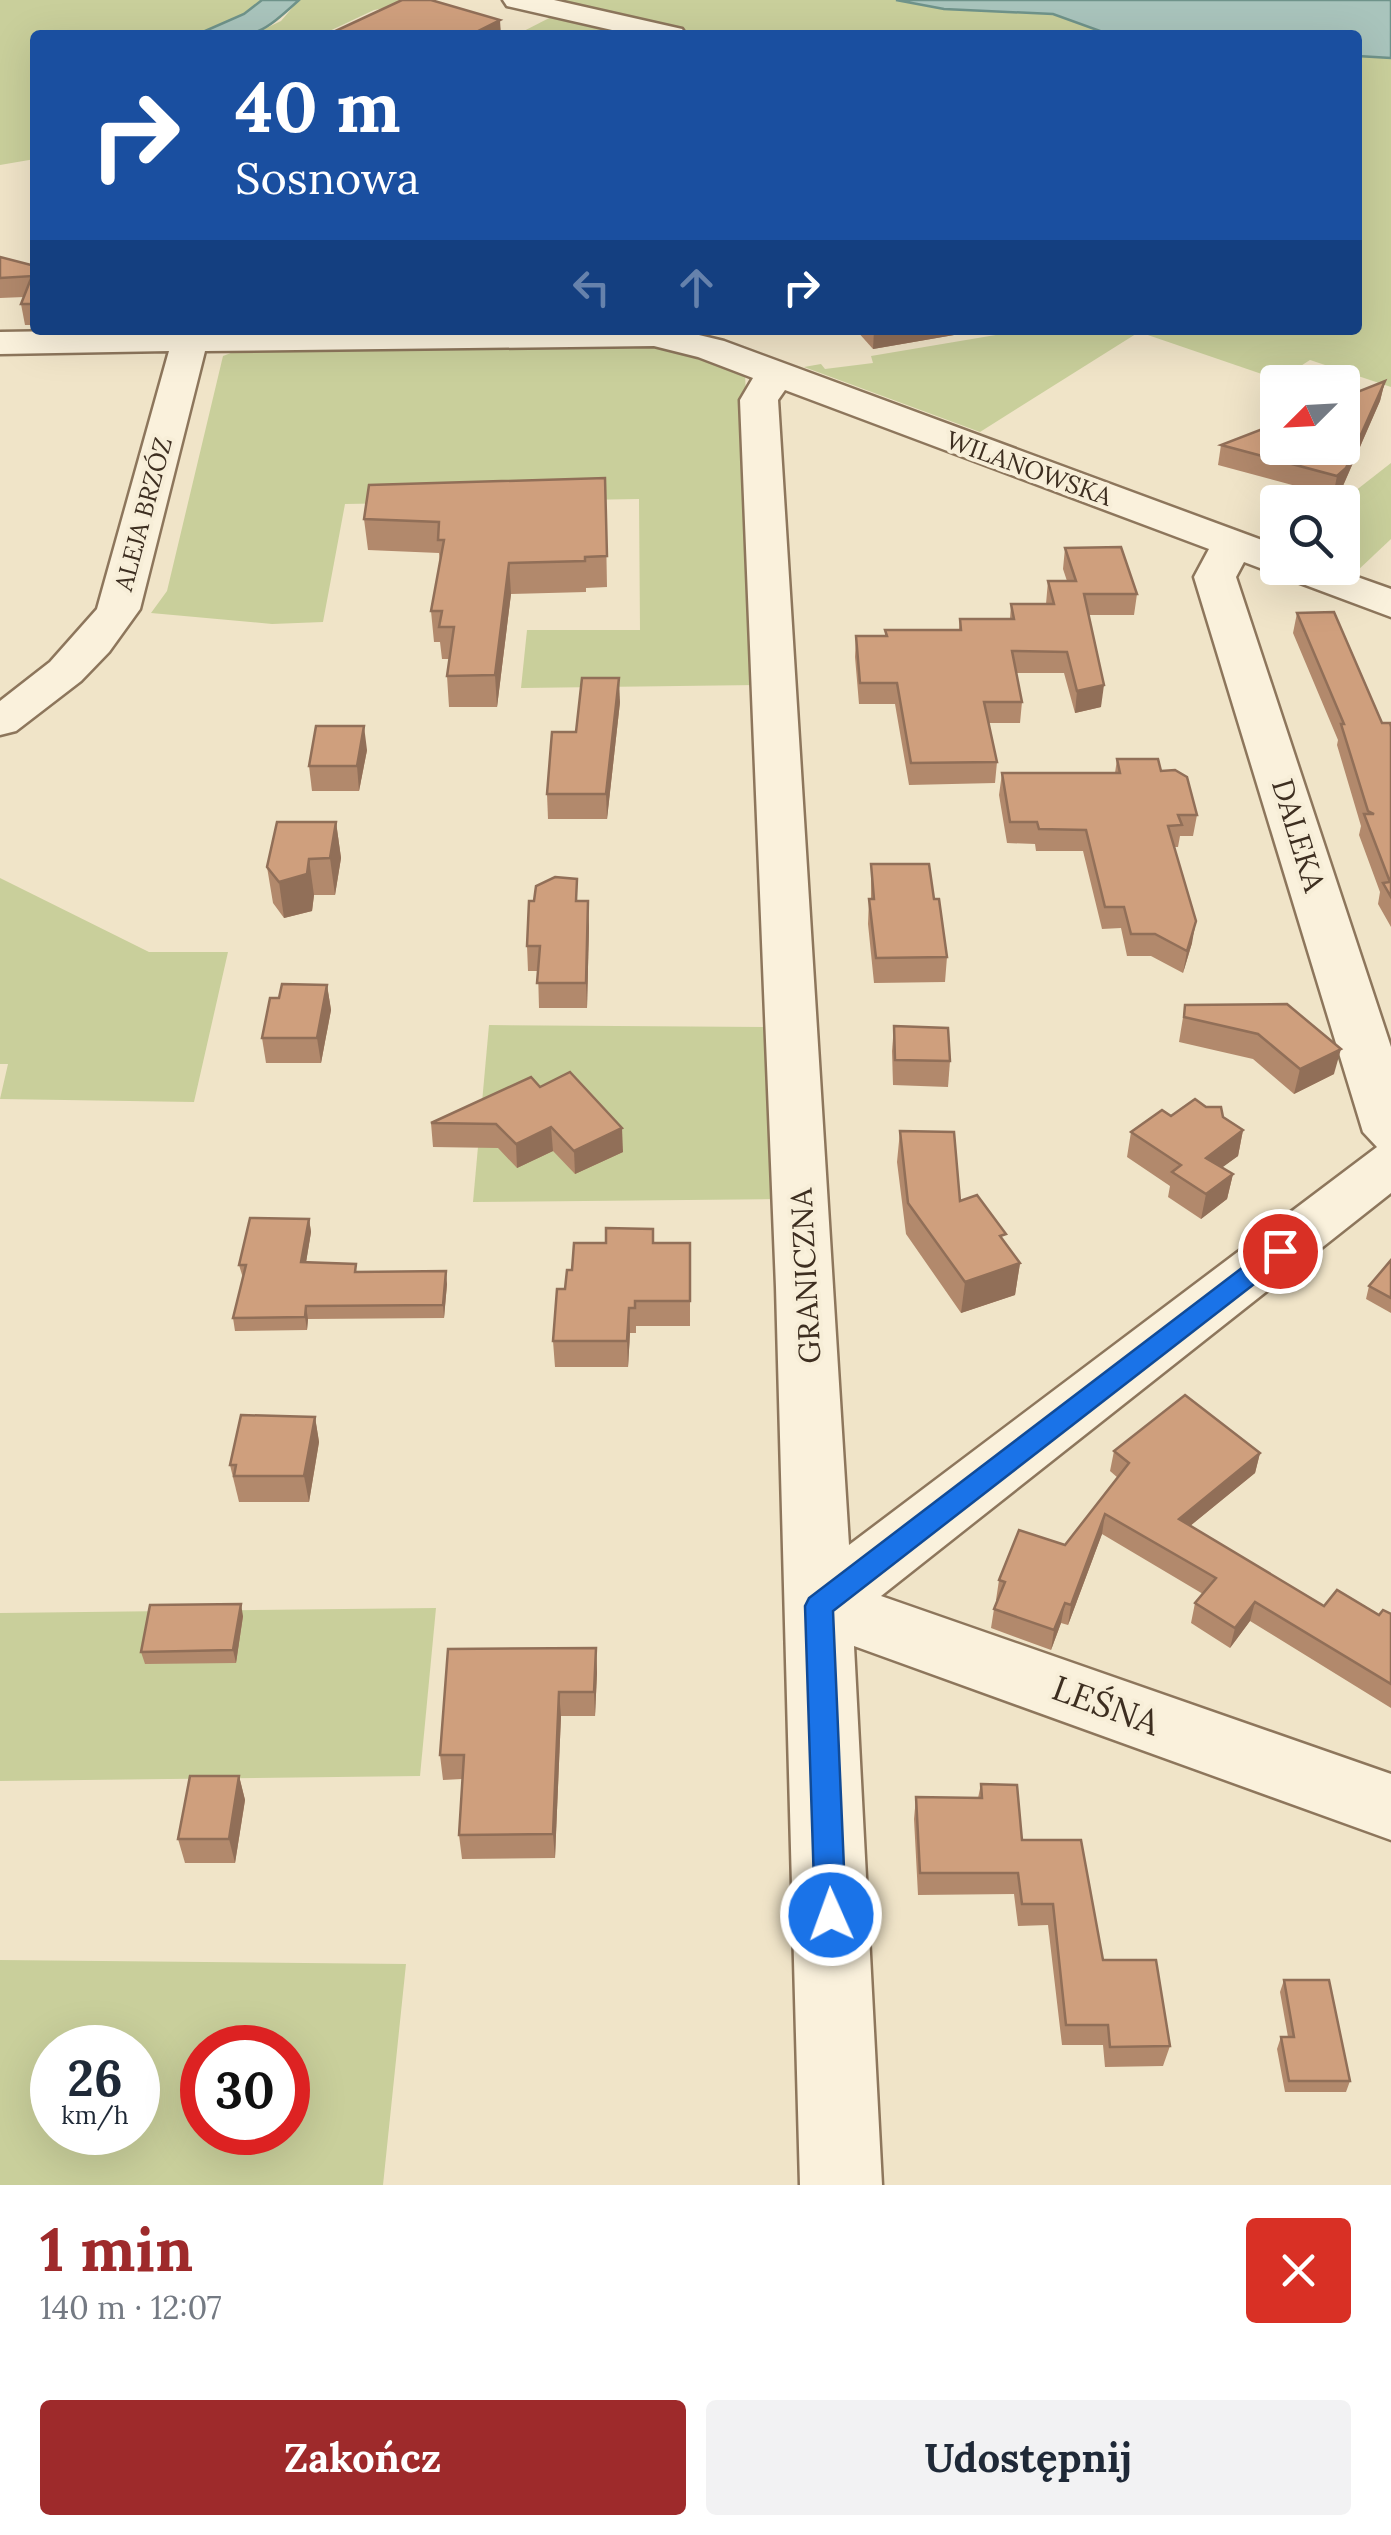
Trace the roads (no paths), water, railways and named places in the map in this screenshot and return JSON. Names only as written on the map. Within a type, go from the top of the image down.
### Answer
[{"type":"street","points":[[516,0],[650,30]]},
{"type":"street","name":"WILANOWSKA","points":[[0,343],[200,335]]},
{"type":"street","name":"ALEJA BRZÓZ","points":[[0,721],[44,693],[69,670],[118,609],[200,335]]},
{"type":"street","name":"WILANOWSKA","points":[[654,335],[711,349],[768,353],[1258,554]]},
{"type":"street","points":[[711,349],[768,353]]},
{"type":"street","name":"GRANICZNA","points":[[768,353],[766,386],[759,400],[819,1606],[840,2185]]},
{"type":"street","name":"DALEKA","points":[[1258,554],[1222,560],[1215,576],[1391,1132]]},
{"type":"street","points":[[1340,585],[1391,604]]},
{"type":"street","points":[[819,1606],[1391,1163]]},
{"type":"street","name":"LEŚNA","points":[[819,1606],[900,1630],[1391,1808]]},
{"type":"water","points":[[262,0],[299,0],[260,30],[207,30],[244,14]]},
{"type":"water","points":[[896,0],[1391,0],[1391,58],[1362,56],[1362,30],[1097,30],[1053,14],[944,9]]}]
